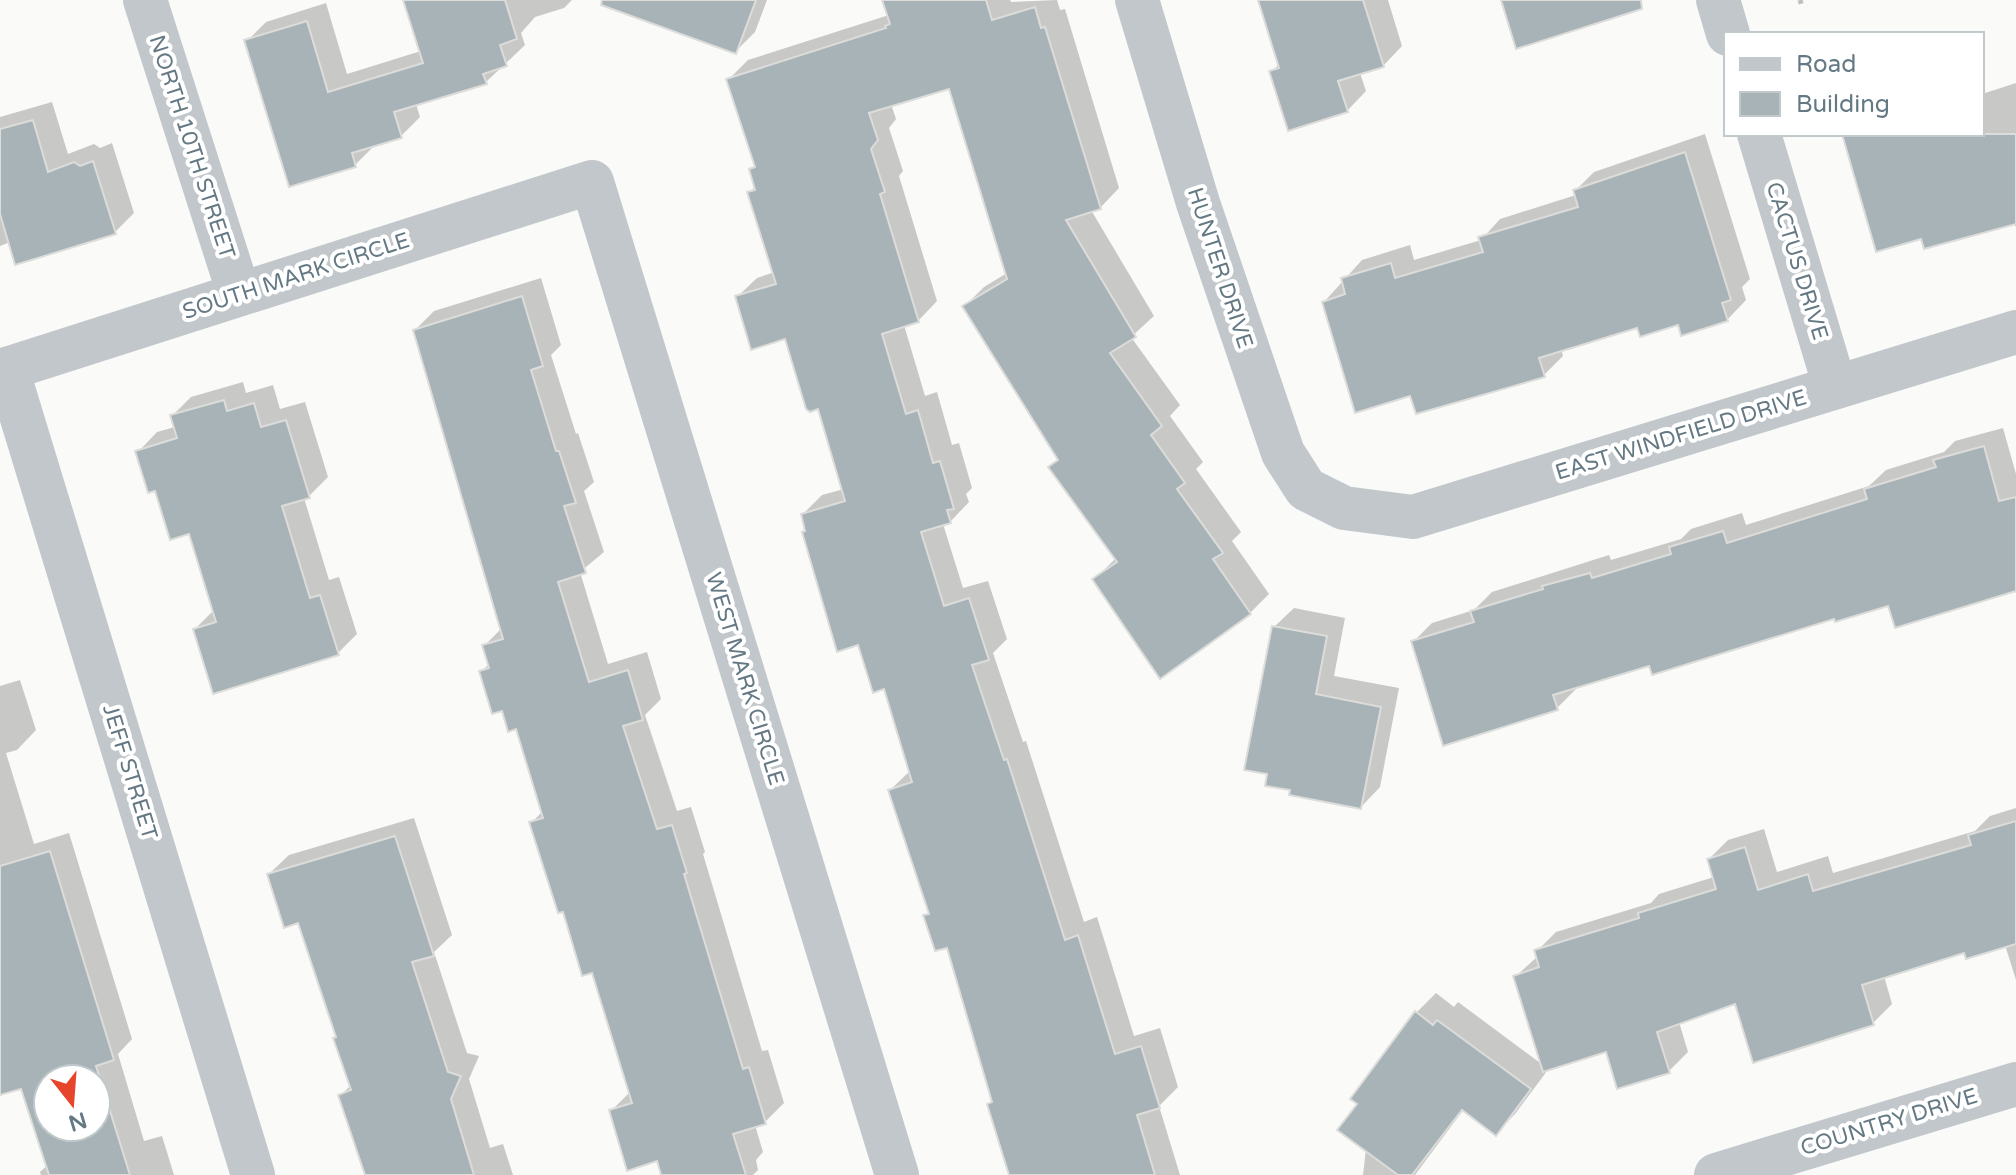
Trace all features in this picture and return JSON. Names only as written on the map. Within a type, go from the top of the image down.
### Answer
[{"type":"street","name":"NORTH 10TH STREET","points":[[145,0],[239,294]]},
{"type":"street","name":"HUNTER DRIVE","points":[[1137,0],[1198,203],[1283,453],[1306,489],[1344,508]]},
{"type":"street","points":[[1718,0],[1727,32]]},
{"type":"street","name":"CACTUS DRIVE","points":[[1760,136],[1835,387]]},
{"type":"street","name":"SOUTH MARK CIRCLE","points":[[4,370],[592,182]]},
{"type":"street","name":"WEST MARK CIRCLE","points":[[592,182],[897,1175]]},
{"type":"street","name":"EAST WINDFIELD DRIVE","points":[[1344,508],[1413,517],[2016,332]]},
{"type":"street","name":"JEFF STREET","points":[[4,370],[253,1175]]},
{"type":"street","name":"COUNTRY DRIVE","points":[[1716,1175],[2016,1084]]},
{"type":"building","points":[[403,0],[505,0],[517,39],[500,45],[507,66],[483,74],[487,84],[394,112],[402,138],[352,153],[356,167],[289,187],[244,40],[307,21],[328,92],[423,63]]},
{"type":"building","points":[[602,0],[756,0],[736,54],[601,5]]},
{"type":"building","points":[[882,0],[986,0],[992,20],[1035,7],[1041,28],[1045,27],[1101,209],[1066,220],[1136,337],[1110,353],[1162,426],[1151,435],[1185,483],[1177,489],[1223,553],[1213,559],[1251,614],[1160,679],[1092,579],[1117,562],[1048,467],[1058,460],[962,306],[1007,279],[949,89],[869,113],[878,140],[871,149],[885,192],[880,194],[919,322],[882,334],[906,414],[918,410],[933,463],[940,461],[954,509],[947,510],[951,523],[921,532],[944,606],[969,598],[989,660],[972,665],[1004,760],[1007,759],[1065,940],[1078,935],[1115,1054],[1141,1046],[1160,1108],[1137,1115],[1155,1175],[1009,1175],[987,1104],[992,1102],[947,948],[935,951],[923,915],[929,914],[888,790],[912,782],[884,689],[873,693],[858,645],[837,652],[802,532],[805,531],[801,514],[845,501],[818,409],[810,412],[806,409],[785,339],[751,350],[735,296],[776,284],[747,192],[755,190],[749,169],[755,167],[726,79],[886,28],[890,24]]},
{"type":"building","points":[[1258,0],[1363,0],[1384,67],[1338,81],[1348,112],[1288,131],[1269,71],[1279,68]]},
{"type":"building","points":[[1501,0],[1641,0],[1642,9],[1516,49]]},
{"type":"building","points":[[33,120],[48,172],[74,162],[80,166],[93,161],[116,234],[15,265],[0,214],[0,129]]},
{"type":"building","points":[[2016,134],[2016,224],[1924,249],[1921,239],[1876,252],[1843,136]]},
{"type":"building","points":[[1685,152],[1731,300],[1722,303],[1728,321],[1681,336],[1678,325],[1640,337],[1637,328],[1539,358],[1545,377],[1416,414],[1410,396],[1355,413],[1322,302],[1345,294],[1341,278],[1391,263],[1395,278],[1483,252],[1478,237],[1578,207],[1573,190]]},
{"type":"building","points":[[522,296],[543,366],[531,370],[576,503],[564,506],[586,573],[558,582],[589,682],[628,670],[643,720],[623,726],[657,829],[672,825],[743,1069],[749,1067],[766,1124],[733,1134],[746,1175],[661,1175],[657,1161],[627,1171],[609,1110],[632,1103],[592,973],[582,976],[563,912],[558,913],[529,822],[543,818],[516,729],[508,732],[502,711],[492,714],[479,671],[489,668],[482,645],[503,639],[413,330]]},
{"type":"building","points":[[224,400],[227,411],[254,403],[261,427],[286,420],[310,498],[282,506],[310,598],[320,595],[339,655],[213,694],[193,629],[216,622],[189,534],[170,540],[155,491],[148,493],[135,451],[177,438],[170,415]]},
{"type":"building","points":[[1984,446],[1999,501],[2016,497],[2016,591],[1895,628],[1888,606],[1835,622],[1834,619],[1652,675],[1649,666],[1553,695],[1558,710],[1443,746],[1411,641],[1474,622],[1470,611],[1543,589],[1542,586],[1590,573],[1592,578],[1671,554],[1669,547],[1723,531],[1727,543],[1867,499],[1864,489],[1936,467],[1933,460]]},
{"type":"building","points":[[1272,626],[1327,636],[1316,694],[1381,707],[1361,809],[1289,795],[1290,790],[1265,786],[1267,774],[1244,770]]},
{"type":"building","points":[[2016,821],[2016,944],[1966,959],[1964,953],[1862,985],[1874,1025],[1753,1063],[1735,1004],[1657,1032],[1670,1073],[1617,1089],[1606,1052],[1543,1072],[1513,976],[1539,967],[1534,950],[1639,918],[1638,913],[1716,889],[1707,859],[1745,847],[1758,890],[1808,874],[1813,891],[1971,845],[1968,835]]},
{"type":"building","points":[[395,836],[434,956],[412,962],[448,1072],[461,1076],[451,1099],[474,1175],[365,1175],[338,1095],[351,1090],[333,1038],[336,1037],[298,923],[284,928],[267,874]]},
{"type":"building","points":[[50,851],[114,1060],[105,1063],[32,1063],[32,1123],[21,1089],[0,1095],[0,866]]},
{"type":"building","points":[[1415,1011],[1433,1025],[1437,1020],[1531,1089],[1496,1136],[1462,1110],[1412,1175],[1398,1175],[1337,1130],[1357,1104],[1350,1099]]},
{"type":"building","points":[[112,1117],[130,1175],[49,1175],[39,1143],[112,1143]]}]
